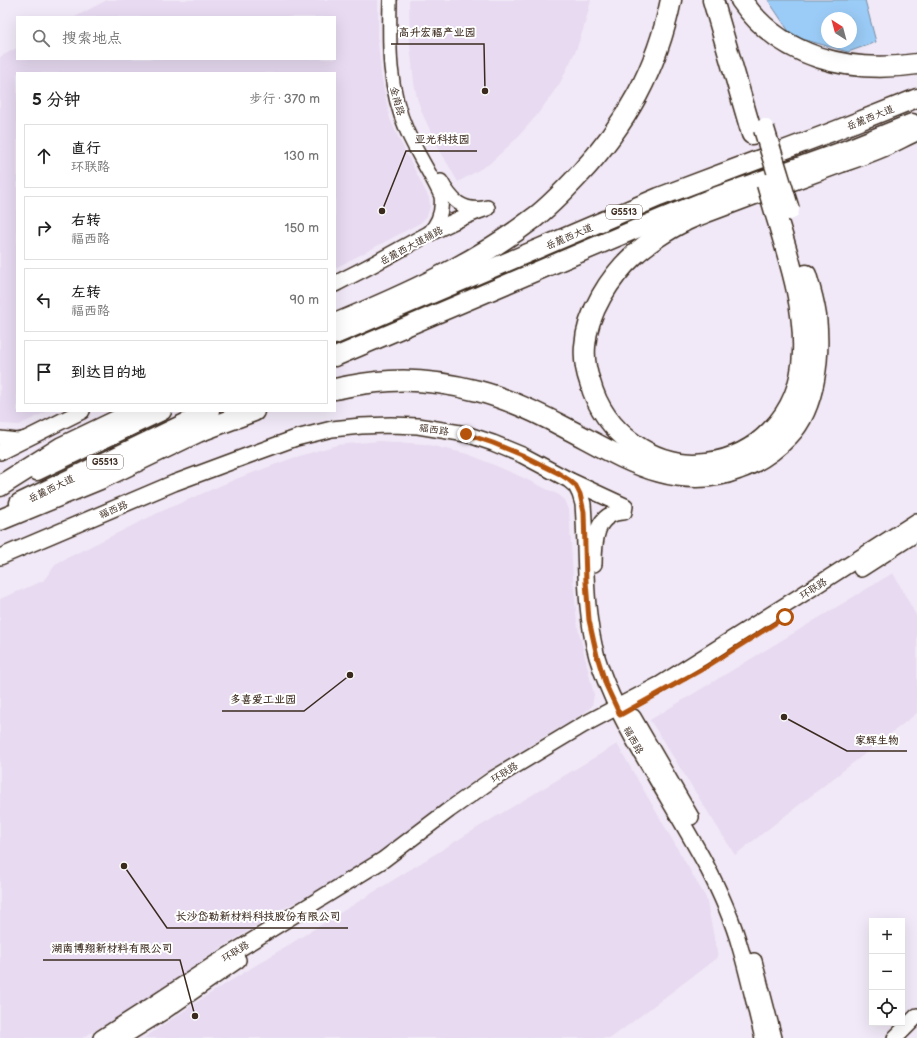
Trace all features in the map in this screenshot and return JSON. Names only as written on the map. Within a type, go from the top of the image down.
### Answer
[{"type":"highway","points":[[336,324],[420,287],[476,257],[536,217],[562,194],[613,135],[631,108],[654,61],[671,0]]},
{"type":"highway","points":[[713,0],[758,131]]},
{"type":"highway","points":[[336,389],[390,381],[431,383],[478,391],[503,398],[536,412],[598,446],[643,467],[660,473],[680,477],[698,478],[731,472],[750,465],[780,444],[794,430],[808,403],[816,362],[817,343],[815,314],[811,292],[782,212],[758,131],[725,0]]},
{"type":"highway","points":[[741,0],[761,24],[773,34],[786,43],[822,59],[839,64],[855,66],[896,67],[917,64]]},
{"type":"highway","name":"岳麓西大道","points":[[336,335],[576,233],[659,196],[829,133],[917,98]]},
{"type":"highway","name":"岳麓西大道","points":[[336,357],[522,279],[662,218],[840,152],[917,121]]},
{"type":"highway","points":[[782,212],[803,332],[802,367],[799,384],[787,411],[778,425],[749,449],[733,457],[717,462],[697,464],[680,463],[652,455],[637,447],[624,437],[604,415],[592,390],[587,375],[585,361],[587,332],[593,314],[600,300],[620,270],[634,255],[658,237],[683,222],[883,147],[917,130]]},
{"type":"highway","points":[[0,486],[62,446],[134,412]]},
{"type":"highway","name":"岳麓西大道","points":[[0,489],[160,412]]},
{"type":"highway","name":"岳麓西大道","points":[[0,512],[208,412]]},
{"type":"highway","points":[[0,520],[100,479],[198,432],[251,412]]},
{"type":"main road","name":"岳麓西大道辅路","points":[[336,284],[461,218],[487,208]]},
{"type":"main road","points":[[0,452],[80,412]]},
{"type":"main road","name":"福西路","points":[[0,557],[174,483],[296,438],[332,429],[361,426],[418,426],[466,434],[522,455],[569,480],[576,486],[583,504],[589,620],[597,656],[606,685],[622,709],[635,743],[691,839],[718,889],[740,946],[763,1038]]},
{"type":"main road","points":[[569,480],[625,506],[624,512],[619,512],[606,518],[600,525],[594,548],[594,583],[599,621],[605,649],[622,709],[672,784],[716,863],[738,909],[752,951],[774,1038]]},
{"type":"main road","name":"环联路","points":[[121,1038],[163,1012],[236,961],[379,875],[478,800],[592,730],[659,685],[917,521]]},
{"type":"main road","name":"环联路","points":[[101,1038],[213,965],[383,860],[453,806],[493,779],[583,725],[622,709],[706,667],[917,533]]},
{"type":"main road","points":[[895,1038],[917,1016]]},
{"type":"main road","points":[[908,1038],[917,1030]]},
{"type":"street","name":"金南路","points":[[390,0],[389,56],[396,98],[407,130],[439,191],[442,202],[438,221],[425,237]]},
{"type":"street","name":"金南路","points":[[396,0],[396,67],[404,105],[412,128],[453,200],[464,207],[480,209],[487,208]]},
{"type":"street","points":[[0,438],[17,440],[31,437]]},
{"type":"shaded area","points":[[107,0],[378,0],[378,44],[381,75],[390,119],[429,198],[430,206],[427,216],[420,223],[336,267],[336,72],[16,72],[16,412],[46,412],[19,425],[3,424],[0,422],[0,57],[16,49],[16,60],[336,60],[336,16],[77,16]]},
{"type":"shaded area","points":[[409,0],[591,0],[576,50],[560,83],[537,115],[516,139],[489,164],[458,182],[438,147],[417,98],[410,44]]},
{"type":"shaded area","points":[[379,441],[424,444],[468,454],[515,474],[559,495],[565,500],[569,510],[577,624],[594,695],[592,706],[584,713],[477,778],[365,861],[318,890],[281,910],[213,953],[136,1006],[82,1038],[0,1038],[0,599],[43,581],[57,563],[160,512],[236,479],[293,458],[337,445]]},
{"type":"shaded area","points":[[893,573],[917,617],[917,713],[735,855],[650,720]]},
{"type":"shaded area","points":[[617,744],[706,898],[718,957],[611,1038],[144,1038],[203,998],[482,825]]},
{"type":"water","points":[[768,0],[865,0],[876,42],[848,52],[834,48],[857,48],[857,12],[821,12],[821,44],[792,36]]},
{"type":"place","name":"高升宏福产业园","points":[[485,91]]},
{"type":"place","name":"亚光科技园","points":[[382,211]]},
{"type":"place","name":"多喜爱工业园","points":[[350,675]]},
{"type":"place","name":"家辉生物","points":[[784,717]]},
{"type":"place","name":"长沙岱勒新材料科技股份有限公司","points":[[124,866]]},
{"type":"place","name":"湖南博翔新材料有限公司","points":[[195,1016]]},
{"type":"route","points":[[466,434],[522,455],[558,473],[576,486],[580,494],[584,512],[586,582],[589,620],[597,656],[606,685],[620,715],[706,667],[785,617]]}]
